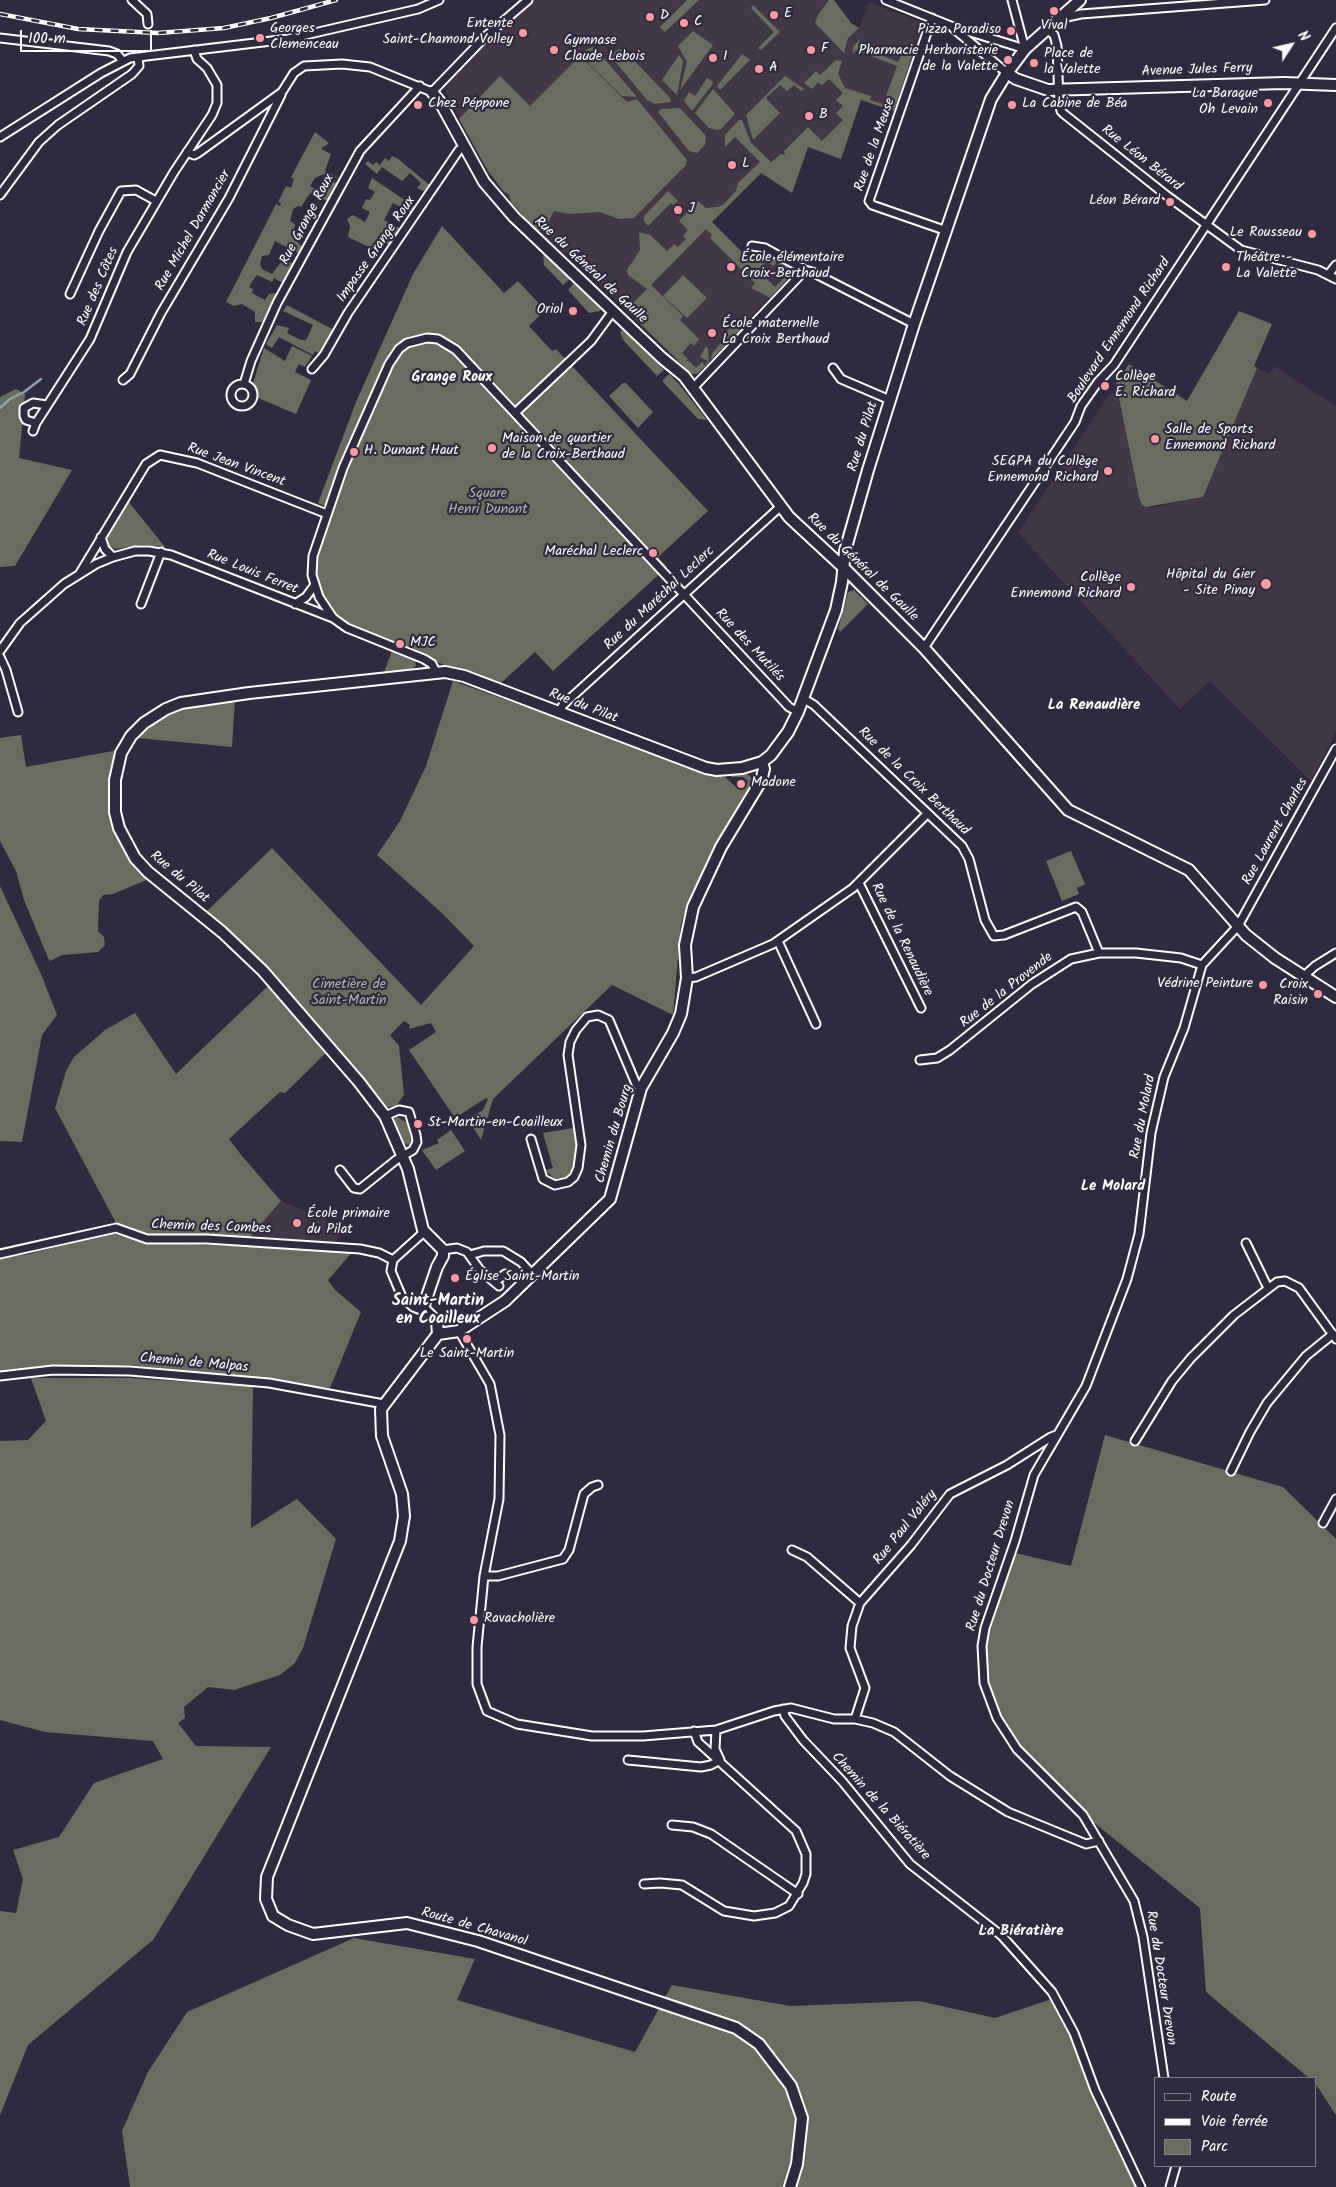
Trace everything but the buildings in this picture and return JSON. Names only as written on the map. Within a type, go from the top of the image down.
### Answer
[{"type":"street","points":[[132,0],[146,12],[148,24]]},
{"type":"street","points":[[0,137],[123,61],[138,57],[288,39],[418,9],[439,0]]},
{"type":"street","points":[[187,152],[194,155],[198,153],[282,92],[298,69],[308,65],[370,67],[432,92],[485,36],[528,0]]},
{"type":"street","points":[[886,0],[951,26],[1025,49]]},
{"type":"street","points":[[1012,0],[1025,49]]},
{"type":"street","name":"Rue du Pilat","points":[[424,1232],[413,1186],[403,1156],[385,1116],[359,1082],[263,971],[222,932],[148,872],[134,858],[122,836],[115,812],[115,780],[121,753],[131,736],[152,717],[181,703],[213,697],[436,672],[464,676],[706,768],[730,770],[762,762],[780,745],[798,712],[836,610],[844,568],[845,551],[853,520],[914,324],[991,99],[1025,49],[1080,0]]},
{"type":"street","points":[[1060,18],[1081,14],[1265,0]]},
{"type":"street","name":"Rue de la Meuse","points":[[932,18],[869,201],[872,205],[947,231]]},
{"type":"street","points":[[951,26],[1007,73]]},
{"type":"street","name":"Boulevard Ennemond Richard","points":[[924,648],[1075,422],[1081,406],[1098,382],[1114,365],[1336,28]]},
{"type":"street","points":[[1048,30],[1053,33],[1057,46],[1058,90]]},
{"type":"street","points":[[0,38],[111,51],[117,54],[123,61]]},
{"type":"street","name":"Rue des Côtes","points":[[33,431],[36,423],[90,340],[127,252],[156,201],[212,115],[218,94],[212,76],[197,59],[194,50]]},
{"type":"street","points":[[0,195],[40,142],[58,125],[132,74],[139,66],[138,57]]},
{"type":"street","name":"Avenue Jules Ferry","points":[[1007,73],[1048,90],[1284,83],[1336,85]]},
{"type":"street","name":"Rue Grange Roux","points":[[244,384],[251,361],[277,303],[360,151],[420,86]]},
{"type":"street","name":"Rue Léon Bérard","points":[[1058,90],[1061,111],[1206,225],[1248,253],[1298,264],[1336,279]]},
{"type":"street","name":"Rue Michel Darmancier","points":[[123,380],[130,374],[161,313],[229,198],[282,92]]},
{"type":"street","name":"Rue du Général de Gaulle","points":[[432,92],[440,102],[484,182],[514,217],[694,387],[780,506],[797,525],[844,568],[924,648],[1068,810],[1189,870],[1238,926],[1260,947],[1336,996]]},
{"type":"street","name":"Impasse Grange Roux","points":[[312,369],[324,356],[348,313],[459,150],[464,147]]},
{"type":"street","points":[[70,294],[99,231],[122,191],[136,190],[156,201]]},
{"type":"street","points":[[752,246],[765,248],[914,324]]},
{"type":"street","points":[[1328,275],[1336,265]]},
{"type":"street","points":[[694,387],[805,270]]},
{"type":"street","points":[[516,413],[592,341],[613,311]]},
{"type":"street","name":"Rue des Mutilés","points":[[314,586],[312,575],[313,556],[359,429],[389,364],[399,349],[407,343],[427,338],[448,344],[516,413],[789,707],[798,712]]},
{"type":"street","points":[[833,368],[841,379],[890,400]]},
{"type":"street","points":[[36,423],[26,420],[24,408],[33,403],[48,405]]},
{"type":"street","name":"Rue Jean Vincent","points":[[79,574],[146,464],[160,455],[197,463],[327,514]]},
{"type":"street","name":"Rue du Maréchal Leclerc","points":[[559,712],[564,705],[780,506]]},
{"type":"street","points":[[101,537],[105,549],[113,557]]},
{"type":"street","name":"Rue Louis Ferret","points":[[0,651],[20,623],[36,607],[79,574],[113,557],[135,551],[161,552],[333,618],[347,628],[424,659],[432,664],[436,672]]},
{"type":"street","points":[[141,604],[161,552]]},
{"type":"street","points":[[295,604],[306,597],[314,586],[333,618]]},
{"type":"street","points":[[0,657],[6,670],[18,712]]},
{"type":"street","name":"Rue de la Croix Berthaud","points":[[804,698],[814,705],[967,853],[978,884],[985,920],[994,936],[1004,935],[1076,907],[1082,912],[1099,953]]},
{"type":"street","name":"Rue Laurent Charles","points":[[1238,926],[1336,749]]},
{"type":"street","name":"Chemin du Bourg","points":[[438,1334],[459,1331],[505,1301],[610,1200],[641,1088],[678,1020],[685,996],[685,945],[693,907],[721,847],[761,781],[764,769],[762,762]]},
{"type":"street","name":"Rue de la Renaudière","points":[[686,978],[696,977],[764,949],[778,941],[859,883],[927,814]]},
{"type":"street","name":"Rue de la Renaudière","points":[[859,883],[921,1008]]},
{"type":"street","name":"Rue du Molard","points":[[1056,1435],[1086,1386],[1127,1278],[1139,1234],[1151,1133],[1164,1077],[1184,1028],[1202,965],[1238,926]]},
{"type":"street","points":[[778,941],[816,1024]]},
{"type":"street","points":[[1304,976],[1336,952]]},
{"type":"street","name":"Rue de la Provende","points":[[920,1060],[937,1058],[950,1050],[1032,984],[1062,963],[1099,953],[1163,955],[1202,965]]},
{"type":"street","points":[[531,1139],[543,1179],[555,1185],[568,1182],[574,1177],[578,1168],[580,1145],[568,1055],[570,1042],[576,1030],[587,1017],[598,1015],[609,1020],[636,1084],[641,1088]]},
{"type":"street","points":[[340,1170],[354,1188],[360,1189],[413,1150],[417,1142],[411,1116],[406,1110],[402,1110],[385,1116]]},
{"type":"street","name":"Chemin des Combes","points":[[0,1254],[116,1228],[148,1239],[207,1239],[360,1249],[379,1253],[393,1260]]},
{"type":"street","points":[[384,1404],[402,1384],[438,1334],[437,1322],[423,1308],[425,1298],[443,1256],[443,1250],[424,1232],[393,1260],[391,1271],[398,1293],[411,1306],[426,1312]]},
{"type":"street","points":[[1246,1243],[1268,1288]]},
{"type":"street","points":[[443,1250],[457,1248],[470,1255],[480,1270],[497,1284],[505,1274]]},
{"type":"street","points":[[470,1255],[496,1250],[507,1252],[532,1274]]},
{"type":"street","points":[[1135,1441],[1172,1381],[1191,1358],[1234,1315],[1277,1282],[1293,1284],[1299,1288],[1334,1336],[1306,1356],[1267,1403],[1231,1470]]},
{"type":"street","points":[[459,1331],[490,1384],[500,1435],[499,1499],[484,1576],[476,1671],[480,1697],[484,1707],[490,1714],[517,1724],[592,1736],[643,1736],[716,1730],[783,1709],[797,1709],[834,1719],[855,1719],[873,1723],[894,1732],[960,1783],[1023,1820],[1086,1844],[1098,1842]]},
{"type":"street","name":"Chemin de Malpas","points":[[0,1376],[53,1370],[130,1371],[269,1383],[384,1404]]},
{"type":"street","name":"Route de Chavanol","points":[[384,1404],[380,1413],[380,1428],[399,1482],[404,1506],[403,1528],[393,1561],[267,1877],[266,1899],[274,1916],[288,1925],[313,1934],[407,1923],[436,1930],[478,1941],[736,2028],[759,2044],[791,2086],[802,2118],[797,2164],[790,2187]]},
{"type":"street","name":"Rue Paul Valéry","points":[[855,1719],[865,1688],[850,1648],[852,1626],[860,1603],[911,1545],[950,1494],[1007,1465],[1051,1436],[1056,1435]]},
{"type":"street","name":"Rue du Docteur Drevon","points":[[1056,1435],[1040,1461],[1030,1485],[1015,1541],[985,1628],[982,1664],[989,1701],[1006,1733],[1018,1749],[1077,1808],[1126,1886],[1138,1916],[1164,2077]]},
{"type":"street","points":[[484,1576],[498,1576],[563,1559],[569,1550],[584,1494],[592,1487],[598,1485]]},
{"type":"street","points":[[1323,1523],[1336,1499]]},
{"type":"street","points":[[792,1550],[807,1557],[860,1603]]},
{"type":"street","name":"Chemin de la Biératière","points":[[783,1709],[785,1716],[803,1740],[842,1781],[910,1864],[1002,1936],[1052,1992],[1074,2033],[1095,2090],[1141,2187]]},
{"type":"street","points":[[716,1730],[716,1749],[720,1760]]},
{"type":"street","points":[[644,1884],[672,1883],[682,1885],[724,1910],[745,1916],[775,1913],[789,1906],[798,1894],[806,1874],[807,1862],[800,1837],[791,1825],[698,1742],[694,1731]]},
{"type":"street","points":[[628,1760],[701,1767],[711,1765],[720,1760]]},
{"type":"street","points":[[672,1825],[693,1827],[706,1832],[798,1894]]},
{"type":"street","points":[[1170,2187],[1176,2167]]},
{"type":"shaded area","points":[[535,0],[834,0],[851,23],[859,28],[869,2],[923,23],[894,111],[861,100],[841,159],[808,147],[792,193],[761,173],[712,222],[748,258],[764,254],[792,268],[794,272],[697,374],[692,374],[567,253],[563,253],[538,232],[522,215],[488,171],[446,92],[447,83],[493,36]]},
{"type":"shaded area","name":"Hôpital du Gier - Site Pinay","points":[[1274,366],[1336,406],[1336,732],[1311,781],[1210,681],[1180,709],[1018,533],[1109,395],[1117,391],[1139,497],[1150,508],[1203,497],[1257,368],[1270,374]]},
{"type":"shaded area","name":"École primaire du Pilat","points":[[281,1201],[342,1227],[336,1244],[318,1243],[311,1240],[308,1243],[283,1239],[251,1239],[250,1237]]},
{"type":"green space","points":[[687,0],[699,0],[665,32],[660,27]]},
{"type":"green space","points":[[829,0],[834,0],[851,23],[859,28],[848,38],[844,53],[815,23],[818,15]]},
{"type":"green space","points":[[753,5],[780,32],[761,50],[758,48],[774,32],[751,8]]},
{"type":"green space","points":[[693,31],[713,45],[680,90],[687,62],[678,46]]},
{"type":"green space","points":[[860,39],[858,46],[898,62],[903,52],[912,56],[894,111],[861,100],[841,159],[808,147],[792,193],[761,173],[712,222],[748,258],[754,258],[762,254],[778,261],[773,266],[767,261],[758,270],[775,287],[785,277],[776,267],[780,262],[792,268],[794,272],[770,298],[751,288],[755,283],[710,238],[712,235],[706,229],[651,285],[683,316],[680,320],[699,339],[694,346],[691,343],[682,353],[688,359],[686,361],[689,361],[696,368],[702,362],[705,365],[708,361],[700,357],[706,346],[708,349],[709,362],[697,374],[692,374],[626,310],[647,289],[628,275],[627,270],[640,250],[639,232],[650,235],[667,251],[674,244],[678,247],[686,239],[683,236],[688,230],[679,221],[698,201],[706,208],[717,207],[723,205],[736,191],[738,183],[760,162],[735,137],[725,147],[725,135],[739,120],[742,120],[751,143],[771,162],[781,154],[785,155],[784,151],[808,127],[822,141],[843,120],[836,113],[843,106],[836,100],[843,93],[829,79],[822,85],[818,82],[812,89],[804,83],[816,71],[820,75],[836,60],[842,61],[838,74],[845,88],[871,96],[870,100],[883,104],[897,66],[856,50],[853,54],[853,47]]},
{"type":"green space","points":[[594,47],[637,97],[622,96],[583,58],[581,54]]},
{"type":"green space","points":[[619,49],[624,50],[670,98],[671,102],[655,104],[647,100],[613,59],[613,53]]},
{"type":"green space","points":[[742,54],[750,60],[720,90],[717,86]]},
{"type":"green space","points":[[679,55],[683,61],[677,95],[662,80]]},
{"type":"green space","points":[[580,56],[627,102],[637,99],[687,160],[686,165],[634,218],[619,219],[600,212],[569,214],[554,211],[549,221],[538,232],[511,202],[509,194],[504,192],[488,171],[459,119],[500,76],[530,106]]},
{"type":"green space","points":[[785,76],[804,89],[801,91],[794,85],[787,91],[780,85],[766,98],[780,113],[753,140],[746,115]]},
{"type":"green space","points":[[707,78],[713,82],[712,85],[692,111],[684,101],[689,92],[695,96]]},
{"type":"green space","points":[[713,89],[735,114],[721,129],[717,130],[709,128],[695,113]]},
{"type":"green space","points":[[680,108],[706,136],[705,145],[697,153],[689,151],[658,112],[661,109]]},
{"type":"green space","points":[[315,132],[329,143],[321,149],[331,154],[325,171],[340,179],[324,174],[315,178],[310,186],[325,195],[331,181],[337,183],[327,201],[310,193],[301,207],[298,206],[293,209],[290,221],[295,224],[293,237],[302,247],[298,253],[275,241],[269,255],[262,256],[260,264],[262,269],[272,274],[282,261],[293,263],[283,283],[274,278],[272,282],[257,275],[253,280],[249,287],[253,289],[252,293],[265,300],[269,294],[277,293],[265,322],[255,322],[255,312],[242,304],[234,306],[226,302],[276,204],[280,206],[281,203],[278,202],[286,186],[291,188],[294,179],[291,177]]},
{"type":"green space","points":[[392,156],[431,186],[426,192],[417,188],[421,183],[410,173],[402,181],[382,167],[377,174],[365,164],[368,161],[373,165],[376,162],[380,165],[385,158],[389,161]]},
{"type":"green space","points":[[372,178],[415,207],[411,213],[393,203],[384,220],[402,229],[390,246],[380,241],[375,250],[348,237],[350,226],[347,219],[353,215],[365,222],[370,212],[362,208],[366,199],[370,200],[375,192],[368,188]]},
{"type":"green space","points":[[668,191],[678,201],[673,205],[671,203],[648,226],[644,221],[644,216]]},
{"type":"green space","name":"Square Henri Dunant","points":[[442,226],[504,293],[518,281],[545,310],[529,326],[552,351],[556,349],[708,511],[658,557],[667,567],[553,671],[535,652],[501,683],[468,671],[454,669],[351,626],[336,616],[327,605],[316,580],[314,566],[333,509],[318,503],[356,402],[413,274]]},
{"type":"green space","points":[[543,253],[570,279],[563,285],[544,265]]},
{"type":"green space","points":[[683,275],[707,298],[687,318],[663,296]]},
{"type":"green space","points":[[574,283],[601,309],[600,311],[589,313],[568,290]]},
{"type":"green space","points":[[287,305],[334,330],[320,354],[315,351],[313,355],[279,337],[272,348],[266,344],[277,325],[289,328],[287,333],[301,340],[306,340],[313,325],[283,311]]},
{"type":"green space","points":[[1239,311],[1272,324],[1254,366],[1257,368],[1203,497],[1146,507],[1142,505],[1139,497],[1116,384],[1129,364],[1187,401]]},
{"type":"green space","points":[[741,321],[740,330],[711,360],[712,353],[724,340],[721,337],[735,323]]},
{"type":"green space","points":[[623,330],[664,370],[657,376],[623,340],[620,332]]},
{"type":"green space","points":[[292,346],[312,356],[305,367],[299,364],[295,372],[311,380],[296,414],[258,398],[257,389],[253,383],[264,348],[285,361]]},
{"type":"green space","points":[[669,374],[707,420],[698,419],[662,381]]},
{"type":"green space","points":[[623,383],[626,383],[653,412],[638,428],[609,396]]},
{"type":"green space","points":[[16,389],[25,394],[19,458],[72,470],[15,566],[0,567],[0,397]]},
{"type":"green space","points":[[128,501],[165,547],[143,545],[115,549],[108,546],[108,535]]},
{"type":"green space","points":[[854,590],[868,604],[840,632],[838,629],[848,592]]},
{"type":"green space","points":[[392,651],[415,661],[416,666],[410,670],[384,672]]},
{"type":"green space","name":"Cimetière de Saint-Martin","points":[[453,681],[605,735],[684,767],[725,777],[738,789],[744,789],[748,781],[743,777],[731,777],[731,775],[746,773],[753,779],[752,786],[741,800],[690,898],[681,924],[673,1015],[612,985],[493,1099],[481,1140],[468,1119],[483,1110],[488,1099],[486,1098],[455,1118],[409,1050],[436,1032],[431,1023],[409,1029],[410,1025],[404,1021],[390,1035],[399,1046],[404,1095],[396,1106],[387,1107],[383,1105],[260,960],[206,912],[272,848],[421,1005],[474,946],[442,913],[377,855],[400,821],[426,766]]},
{"type":"green space","points":[[235,698],[232,747],[138,738],[147,727],[164,715],[182,707]]},
{"type":"green space","points":[[21,735],[26,767],[118,750],[110,786],[113,824],[131,861],[149,879],[113,894],[103,895],[99,901],[98,931],[104,937],[105,945],[98,952],[62,955],[50,961],[24,900],[16,871],[0,841],[0,738]]},
{"type":"green space","points":[[1071,851],[1085,884],[1077,888],[1079,894],[1062,901],[1046,861]]},
{"type":"green space","points":[[0,886],[41,974],[57,1015],[42,1035],[22,1142],[0,1141]]},
{"type":"green space","points":[[269,985],[327,1052],[285,1093],[280,1092],[229,1139],[281,1201],[248,1239],[198,1235],[140,1235],[117,1225],[55,1108],[66,1071],[74,1057],[105,1030],[135,1013],[176,1074]]},
{"type":"green space","points":[[397,1117],[408,1123],[411,1142],[408,1145],[402,1142],[392,1121]]},
{"type":"green space","points":[[574,1128],[577,1148],[573,1170],[565,1178],[555,1179],[546,1170],[553,1168],[543,1133]]},
{"type":"green space","points":[[451,1130],[465,1151],[436,1170],[422,1150],[439,1143],[437,1140]]},
{"type":"green space","points":[[111,1233],[141,1242],[353,1251],[328,1280],[335,1290],[361,1312],[330,1388],[133,1365],[0,1371],[0,1258],[29,1254]]},
{"type":"green space","points":[[31,1378],[130,1378],[253,1386],[251,1528],[297,1499],[336,1539],[303,1648],[295,1663],[280,1675],[234,1690],[208,1687],[184,1707],[185,1718],[178,1723],[196,1746],[271,1747],[153,1940],[28,2045],[0,2115],[0,1911],[16,1913],[23,1879],[13,1850],[59,1837],[94,1783],[163,1759],[153,1741],[45,1732],[0,1720],[0,1441],[28,1440],[46,1421]]},
{"type":"green space","points":[[1105,1435],[1283,1487],[1336,1539],[1336,2115],[1316,2085],[1316,2077],[1308,2077],[1206,1992],[1200,1908],[1072,1805],[1023,1761],[997,1727],[982,1689],[978,1657],[984,1616],[999,1575],[1015,1553],[1071,1566]]},
{"type":"green space","points":[[354,1938],[475,1959],[457,2000],[635,2052],[672,1985],[790,2006],[919,2001],[995,2018],[1052,1999],[1121,2137],[1138,2187],[130,2187],[122,2131],[148,2072],[187,2012]]},
{"type":"waterway","points":[[0,408],[10,399],[24,392],[41,379]]},
{"type":"railway","points":[[0,14],[78,29],[158,33],[224,28],[271,18],[336,0]]},
{"type":"place","name":"Vival","points":[[1054,11]]},
{"type":"place","name":"E","points":[[774,15]]},
{"type":"place","name":"D","points":[[650,17]]},
{"type":"place","name":"C","points":[[684,23]]},
{"type":"place","name":"Pizza Paradiso","points":[[1011,31]]},
{"type":"place","name":"Entente Saint-Chamond Volley","points":[[523,33]]},
{"type":"place","name":"Georges Clemenceau","points":[[260,38]]},
{"type":"place","name":"Gymnase Claude Lebois","points":[[554,50]]},
{"type":"place","name":"F","points":[[811,50]]},
{"type":"place","name":"I","points":[[713,58]]},
{"type":"place","name":"Pharmacie Herboristerie de la Valette","points":[[1008,60]]},
{"type":"place","name":"Place de la Valette","points":[[1034,63]]},
{"type":"place","name":"A","points":[[759,69]]},
{"type":"place","name":"La Baraque Oh Levain","points":[[1268,103]]},
{"type":"place","name":"Chez Péppone","points":[[418,105]]},
{"type":"place","name":"La Cabine de Béa","points":[[1012,105]]},
{"type":"place","name":"B","points":[[809,116]]},
{"type":"place","name":"L","points":[[732,165]]},
{"type":"place","name":"Léon Bérard","points":[[1170,202]]},
{"type":"place","name":"J","points":[[678,210]]},
{"type":"place","name":"Le Rousseau","points":[[1312,234]]},
{"type":"place","name":"École élémentaire Croix-Berthaud","points":[[731,267]]},
{"type":"place","name":"Théâtre - La Valette","points":[[1226,267]]},
{"type":"place","name":"Oriol","points":[[573,311]]},
{"type":"place","name":"École maternelle La Croix Berthaud","points":[[712,333]]},
{"type":"place","name":"Collège E. Richard","points":[[1105,386]]},
{"type":"place","name":"Salle de Sports Ennemond Richard","points":[[1155,439]]},
{"type":"place","name":"Maison de quartier de la Croix-Berthaud","points":[[492,448]]},
{"type":"place","name":"H. Dunant Haut","points":[[354,452]]},
{"type":"place","name":"SEGPA du Collège Ennemond Richard","points":[[1108,471]]},
{"type":"place","name":"Maréchal Leclerc","points":[[653,553]]},
{"type":"place","name":"Hôpital du Gier - Site Pinay","points":[[1266,584]]},
{"type":"place","name":"Collège Ennemond Richard","points":[[1131,587]]},
{"type":"place","name":"MJC","points":[[400,644]]},
{"type":"place","name":"Madone","points":[[741,784]]},
{"type":"place","name":"Védrine Peinture","points":[[1263,985]]},
{"type":"place","name":"Croix Raisin","points":[[1318,994]]},
{"type":"place","name":"St-Martin-en-Coailleux","points":[[418,1124]]},
{"type":"place","name":"École primaire du Pilat","points":[[297,1223]]},
{"type":"place","name":"Église Saint-Martin","points":[[455,1278]]},
{"type":"place","name":"Le Saint-Martin","points":[[467,1339]]},
{"type":"place","name":"Ravacholière","points":[[474,1620]]},
{"type":"district","name":"Grange Roux","points":[[452,378]]},
{"type":"district","name":"La Renaudière","points":[[1094,706]]},
{"type":"district","name":"Le Molard","points":[[1113,1187]]},
{"type":"district","name":"Saint-Martin en Coailleux","points":[[438,1311]]},
{"type":"district","name":"La Biératière","points":[[1021,1932]]}]
